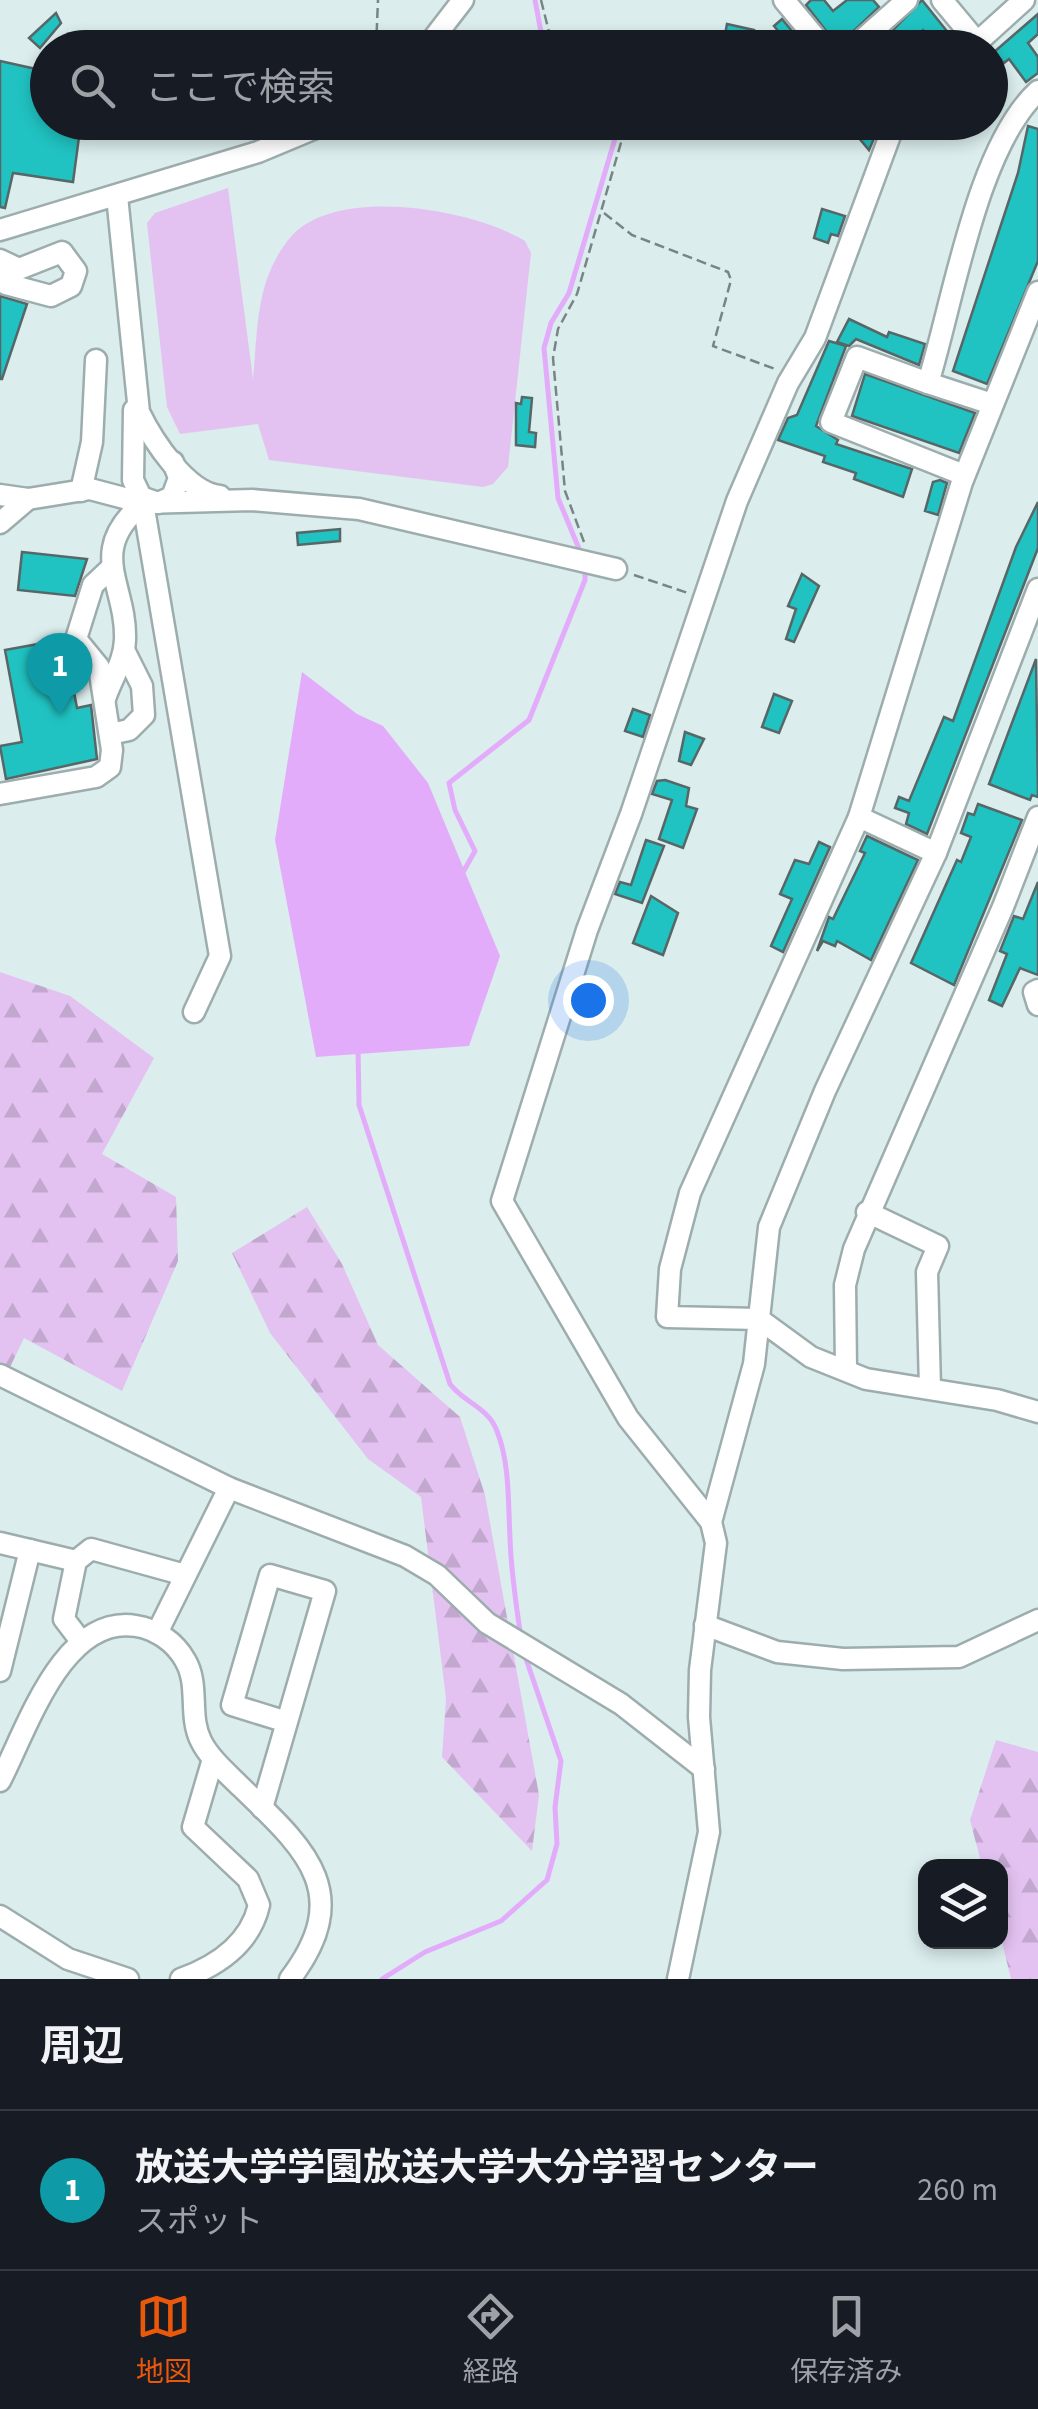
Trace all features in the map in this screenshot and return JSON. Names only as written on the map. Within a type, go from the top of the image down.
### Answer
[{"type":"street","points":[[440,30],[463,0]]},
{"type":"street","points":[[873,30],[907,0]]},
{"type":"street","points":[[942,0],[963,30]]},
{"type":"street","points":[[991,30],[1024,0]]},
{"type":"street","points":[[788,1],[810,30]]},
{"type":"street","points":[[1008,133],[1038,92]]},
{"type":"street","points":[[0,230],[287,140]]},
{"type":"street","points":[[712,1522],[628,1418],[502,1201],[586,930],[737,501],[793,376],[815,338],[885,140]]},
{"type":"street","points":[[928,382],[990,168],[1005,140]]},
{"type":"street","points":[[117,196],[140,412],[152,435],[201,492],[382,513],[616,569]]},
{"type":"street","points":[[0,260],[19,269],[62,252],[76,271],[71,286],[51,296],[6,284],[0,277]]},
{"type":"street","points":[[1038,292],[964,475],[858,818],[690,1193],[670,1269],[667,1317],[759,1319],[812,1357],[866,1379],[930,1388],[1038,1412]]},
{"type":"street","points":[[964,475],[830,422],[857,358],[992,404]]},
{"type":"street","points":[[82,491],[92,442],[96,360]]},
{"type":"street","points":[[134,376],[134,466],[139,494],[150,503],[220,956],[194,1012]]},
{"type":"street","points":[[134,466],[140,445],[152,435]]},
{"type":"street","points":[[110,734],[129,730],[144,715],[142,686],[124,650],[122,614],[110,569],[119,530],[150,503],[172,497],[180,478],[166,452]]},
{"type":"street","points":[[0,495],[28,499],[82,491],[150,503],[252,500]]},
{"type":"street","points":[[0,523],[28,499]]},
{"type":"street","points":[[0,794],[101,774],[110,767],[110,734],[99,668],[76,639],[93,585],[110,569]]},
{"type":"street","points":[[678,1979],[709,1832],[699,1717],[705,1625],[715,1573],[712,1522],[754,1364],[769,1227],[825,1091],[936,853],[1038,589]]},
{"type":"street","points":[[105,699],[124,650]]},
{"type":"street","points":[[846,1370],[845,1285],[868,1212],[1004,907],[1038,817]]},
{"type":"street","points":[[858,818],[936,853]]},
{"type":"street","points":[[1038,990],[1034,992],[1038,1005]]},
{"type":"street","points":[[868,1212],[938,1246],[927,1272],[930,1388]]},
{"type":"street","points":[[0,1375],[229,1488],[406,1556],[437,1575],[487,1623],[621,1704],[704,1769]]},
{"type":"street","points":[[157,1633],[229,1488]]},
{"type":"street","points":[[0,1544],[76,1561]]},
{"type":"street","points":[[80,1640],[64,1619],[76,1561],[92,1549],[186,1575]]},
{"type":"street","points":[[0,1672],[30,1550]]},
{"type":"street","points":[[262,1808],[326,1591],[270,1575],[232,1706],[287,1722]]},
{"type":"street","points":[[705,1625],[777,1652],[843,1660],[959,1658],[1038,1620]]},
{"type":"street","points":[[0,1781],[62,1663],[80,1640],[112,1626],[134,1625],[157,1633],[176,1648],[188,1665],[198,1734],[213,1759],[308,1856],[321,1895],[314,1942],[290,1979]]},
{"type":"street","points":[[180,1979],[225,1957],[242,1940],[259,1905],[248,1879],[192,1827],[213,1759]]},
{"type":"street","points":[[0,1916],[68,1959],[118,1978]]},
{"type":"path","points":[[377,30],[378,0]]},
{"type":"path","points":[[541,0],[548,30]]},
{"type":"path","points":[[589,552],[564,492],[553,358],[558,329],[578,294],[622,140]]},
{"type":"path","points":[[603,212],[632,235],[728,272],[731,280],[713,346],[793,376]]},
{"type":"path","points":[[616,569],[704,598]]},
{"type":"green space","points":[[228,188],[253,379],[260,306],[270,272],[289,239],[310,222],[337,212],[404,207],[472,219],[525,241],[531,253],[508,467],[493,484],[483,487],[269,460],[258,424],[180,434],[167,407],[147,223],[155,213]]},
{"type":"green space","points":[[0,972],[70,996],[154,1058],[102,1154],[176,1197],[178,1261],[122,1391],[24,1338],[0,1388]]},
{"type":"green space","points":[[307,1207],[342,1264],[378,1345],[460,1417],[485,1495],[539,1795],[532,1851],[442,1757],[446,1698],[421,1497],[368,1459],[270,1333],[232,1253]]},
{"type":"green space","points":[[996,1740],[1038,1752],[1038,1979],[1011,1979],[1004,1949],[1008,1949],[1008,1859],[980,1859],[970,1820]]},
{"type":"shaded area","points":[[302,672],[357,714],[383,726],[428,783],[500,956],[469,1046],[316,1057],[275,840]]},
{"type":"building","points":[[811,0],[824,0],[833,11],[847,0],[873,0],[879,7],[855,30],[826,30],[806,5]]},
{"type":"building","points":[[922,0],[946,30],[923,30],[893,30]]},
{"type":"building","points":[[56,13],[61,23],[55,30],[38,30]]},
{"type":"building","points":[[1038,14],[1038,34],[1028,43],[1038,57],[1038,73],[1026,82],[1008,60],[1008,40]]},
{"type":"building","points":[[782,19],[791,30],[777,30],[774,26]]},
{"type":"building","points":[[727,24],[754,30],[726,30]]},
{"type":"building","points":[[0,61],[30,68],[30,140],[79,140],[73,182],[13,173],[5,208],[0,207]]},
{"type":"building","points":[[1028,126],[1038,129],[1038,261],[987,384],[953,371],[1018,173]]},
{"type":"building","points":[[861,140],[873,140],[869,150]]},
{"type":"building","points":[[822,209],[845,216],[838,236],[831,234],[828,243],[814,238]]},
{"type":"building","points":[[0,296],[27,304],[2,379],[0,379]]},
{"type":"building","points":[[849,319],[887,337],[889,332],[925,344],[919,365],[856,339],[849,346],[837,342]]},
{"type":"building","points":[[829,341],[846,346],[816,426],[838,440],[836,444],[912,469],[903,497],[854,479],[856,473],[823,462],[825,456],[778,440],[788,418],[797,415]]},
{"type":"building","points":[[865,374],[975,413],[959,453],[852,416]]},
{"type":"building","points":[[522,397],[532,398],[529,432],[536,433],[535,447],[516,445],[516,403],[521,404]]},
{"type":"building","points":[[933,482],[947,483],[938,515],[925,511]]},
{"type":"building","points":[[1038,502],[1038,548],[927,834],[906,824],[909,813],[895,808],[899,797],[909,801],[944,717],[953,721],[1016,547]]},
{"type":"building","points":[[340,529],[340,541],[298,545],[297,533]]},
{"type":"building","points":[[22,552],[87,559],[75,596],[18,590]]},
{"type":"building","points":[[802,574],[819,586],[794,642],[786,639],[796,609],[788,606]]},
{"type":"building","points":[[60,640],[64,664],[77,662],[84,673],[71,676],[77,708],[91,705],[97,759],[6,779],[0,746],[22,742],[5,650]]},
{"type":"building","points":[[1036,659],[1038,797],[1032,795],[1030,800],[989,784]]},
{"type":"building","points":[[774,694],[792,701],[779,733],[762,727]]},
{"type":"building","points":[[633,709],[650,715],[643,737],[625,731]]},
{"type":"building","points":[[685,732],[704,739],[691,765],[679,761]]},
{"type":"building","points":[[657,781],[689,788],[686,806],[697,809],[683,848],[659,839],[672,800],[652,794]]},
{"type":"building","points":[[978,804],[1022,820],[954,985],[911,963],[957,860],[961,862],[971,837],[961,833],[968,813],[974,815]]},
{"type":"building","points":[[867,836],[918,860],[871,960],[837,941],[835,946],[823,941],[817,951],[829,917],[833,919],[865,853],[860,851]]},
{"type":"building","points":[[646,840],[664,846],[642,903],[615,894],[620,882],[631,885]]},
{"type":"building","points":[[819,842],[830,847],[783,952],[771,946],[792,899],[780,894],[795,860],[809,864]]},
{"type":"building","points":[[1038,882],[1038,975],[1020,968],[1002,1006],[989,1000],[1007,954],[1000,951],[1014,916],[1023,919]]},
{"type":"building","points":[[651,896],[678,913],[663,955],[633,943]]},
{"type":"waterway","points":[[535,0],[541,30]]},
{"type":"waterway","points":[[582,556],[558,498],[544,348],[551,323],[569,293],[615,140]]},
{"type":"waterway","points":[[462,874],[475,851],[455,810],[449,783],[529,720],[585,580],[585,567]]},
{"type":"waterway","points":[[358,1049],[359,1105],[450,1384],[488,1416],[501,1444],[521,1638]]},
{"type":"waterway","points":[[382,1979],[425,1952],[501,1921],[547,1880],[557,1844],[555,1807],[561,1761],[524,1653]]},
{"type":"place","name":"放送大学学園放送大学大分学習センター","points":[[60,715]]}]
